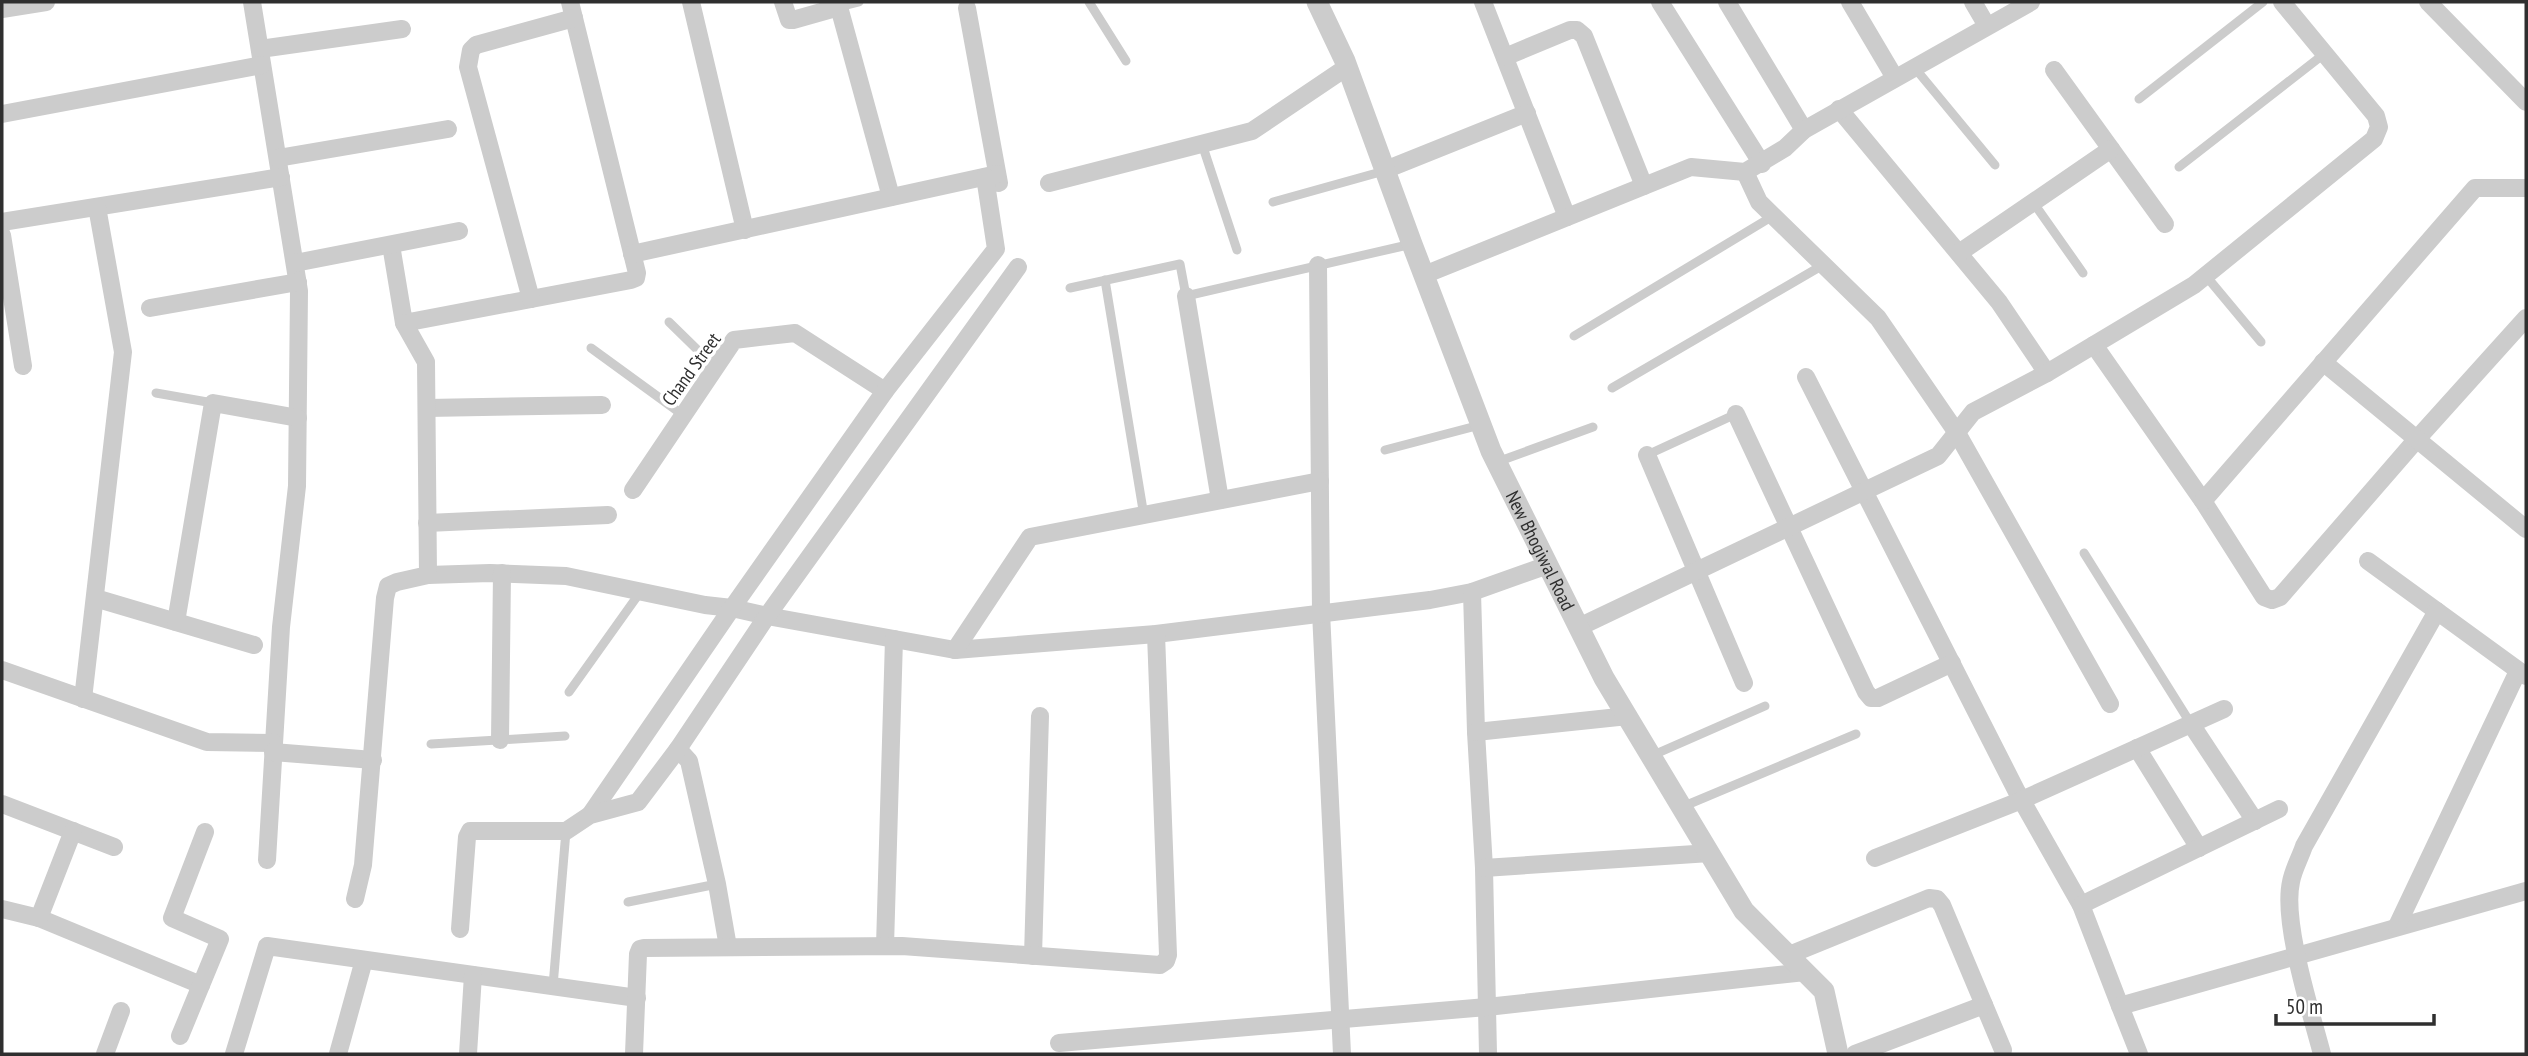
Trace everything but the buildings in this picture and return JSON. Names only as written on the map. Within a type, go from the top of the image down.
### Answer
[{"type":"street","points":[[2,9],[46,2]]},
{"type":"street","points":[[252,2],[298,282],[297,486],[281,627],[267,860]]},
{"type":"street","points":[[691,2],[745,230]]},
{"type":"street","points":[[783,2],[789,20],[839,7],[891,197]]},
{"type":"street","name":"New Bhogiwal Road","points":[[1317,2],[1347,67],[1481,424],[1548,565],[1604,678],[1745,911],[1824,991],[1838,1054]]},
{"type":"street","points":[[1483,2],[1567,217]]},
{"type":"street","points":[[1660,2],[1762,164]]},
{"type":"street","points":[[1727,2],[1804,130]]},
{"type":"street","points":[[1850,2],[1895,78]]},
{"type":"street","points":[[1973,2],[1987,26]]},
{"type":"street","points":[[1424,275],[1691,167],[1745,172],[1762,164],[1804,130],[1839,109],[2031,2]]},
{"type":"street","points":[[1579,627],[1938,456],[1973,412],[2047,373],[2194,285],[2374,139],[2379,127],[2376,116],[2282,2]]},
{"type":"street","points":[[2428,2],[2526,102]]},
{"type":"street","points":[[590,815],[885,391],[996,248],[994,178],[967,8]]},
{"type":"street","points":[[404,323],[632,280],[636,278],[637,273],[572,10],[476,45],[471,50],[468,68],[531,299]]},
{"type":"street","points":[[2,114],[402,29]]},
{"type":"street","points":[[1505,57],[1570,30],[1577,30],[1584,36],[1644,186]]},
{"type":"street","points":[[1049,183],[1252,131],[1347,67]]},
{"type":"street","points":[[2054,70],[2165,224]]},
{"type":"street","points":[[1839,109],[1999,302],[2047,373]]},
{"type":"street","points":[[1385,170],[1527,113]]},
{"type":"street","points":[[278,158],[447,129]]},
{"type":"street","points":[[1959,253],[2111,149]]},
{"type":"street","points":[[1745,172],[1759,202],[1878,318],[1957,433],[2110,704]]},
{"type":"street","points":[[2,222],[281,177]]},
{"type":"street","points":[[632,254],[891,197],[994,178]]},
{"type":"street","points":[[2203,501],[2475,188],[2526,188]]},
{"type":"street","points":[[83,699],[123,352],[97,207]]},
{"type":"street","points":[[295,263],[459,231]]},
{"type":"street","points":[[2,235],[23,366]]},
{"type":"street","points":[[391,244],[404,323],[426,362],[428,575]]},
{"type":"street","points":[[1318,265],[1321,612],[1342,1054]]},
{"type":"street","points":[[460,929],[467,837],[470,831],[566,831],[590,815],[638,802],[678,749],[767,616],[1018,267]]},
{"type":"street","points":[[150,308],[298,282]]},
{"type":"street","points":[[1186,296],[1220,500]]},
{"type":"street","points":[[2094,345],[2203,501],[2264,597],[2272,600],[2280,597],[2526,318]]},
{"type":"street","name":"Chand Street","points":[[633,490],[734,340],[795,333],[885,391]]},
{"type":"street","points":[[2323,362],[2526,529]]},
{"type":"street","points":[[1806,377],[2022,800],[2081,905],[2138,1054]]},
{"type":"street","points":[[176,622],[213,403],[298,418]]},
{"type":"street","points":[[427,408],[602,405]]},
{"type":"street","points":[[1736,414],[1871,698],[1878,698],[1952,663]]},
{"type":"street","points":[[1647,455],[1744,683]]},
{"type":"street","points":[[955,650],[1030,537],[1320,481]]},
{"type":"street","points":[[427,523],[608,515]]},
{"type":"street","points":[[2368,561],[2522,673],[2397,926]]},
{"type":"street","points":[[355,899],[363,865],[385,598],[388,586],[397,582],[428,575],[502,573],[566,576],[705,605],[955,650],[1156,634],[1430,600],[1472,592],[1548,565]]},
{"type":"street","points":[[500,740],[502,573]]},
{"type":"street","points":[[1472,592],[1484,868],[1488,1054]]},
{"type":"street","points":[[95,598],[254,645]]},
{"type":"street","points":[[2322,1054],[2297,955],[2289,900],[2291,881],[2304,846],[2437,611]]},
{"type":"street","points":[[634,1054],[640,949],[885,946],[1160,965],[1166,961],[1168,955],[1156,634]]},
{"type":"street","points":[[885,946],[894,639]]},
{"type":"street","points":[[2,670],[207,742],[273,747],[373,760]]},
{"type":"street","points":[[1875,858],[2022,800],[2224,709]]},
{"type":"street","points":[[1033,956],[1040,716]]},
{"type":"street","points":[[1476,732],[1628,716]]},
{"type":"street","points":[[2191,724],[2255,821]]},
{"type":"street","points":[[2137,748],[2199,848]]},
{"type":"street","points":[[678,749],[689,761],[717,884],[728,947]]},
{"type":"street","points":[[629,758],[656,777]]},
{"type":"street","points":[[2,804],[114,847]]},
{"type":"street","points":[[2081,905],[2279,809]]},
{"type":"street","points":[[39,918],[73,831]]},
{"type":"street","points":[[180,1036],[220,939],[172,918],[205,832]]},
{"type":"street","points":[[1484,868],[1710,853]]},
{"type":"street","points":[[2120,1006],[2526,891]]},
{"type":"street","points":[[1788,955],[1929,898],[1937,899],[1942,905],[2003,1050]]},
{"type":"street","points":[[2,909],[39,918],[201,985]]},
{"type":"street","points":[[234,1054],[267,946],[636,998]]},
{"type":"street","points":[[338,1054],[365,960]]},
{"type":"street","points":[[1059,1044],[1487,1007],[1805,972]]},
{"type":"street","points":[[468,1054],[473,975]]},
{"type":"street","points":[[1855,1054],[1984,1004]]},
{"type":"street","points":[[105,1054],[121,1011]]},
{"type":"lane","points":[[839,7],[859,2]]},
{"type":"lane","points":[[1089,2],[1126,61]]},
{"type":"lane","points":[[2139,99],[2263,2]]},
{"type":"lane","points":[[2179,167],[2324,54]]},
{"type":"lane","points":[[1914,67],[1995,166]]},
{"type":"lane","points":[[1202,144],[1237,250]]},
{"type":"lane","points":[[1273,202],[1385,170]]},
{"type":"lane","points":[[2033,202],[2083,273]]},
{"type":"lane","points":[[1574,336],[1773,216]]},
{"type":"lane","points":[[1070,288],[1180,264],[1186,296],[1412,244]]},
{"type":"lane","points":[[1612,388],[1823,265]]},
{"type":"lane","points":[[2206,276],[2261,342]]},
{"type":"lane","points":[[1105,280],[1144,516]]},
{"type":"lane","points":[[669,322],[715,368]]},
{"type":"lane","points":[[591,348],[682,415]]},
{"type":"lane","points":[[156,393],[213,403]]},
{"type":"lane","points":[[1647,455],[1736,414]]},
{"type":"lane","points":[[1385,450],[1481,424]]},
{"type":"lane","points":[[1497,462],[1593,427]]},
{"type":"lane","points":[[2084,553],[2191,724]]},
{"type":"lane","points":[[569,691],[641,592]]},
{"type":"lane","points":[[1651,756],[1765,706]]},
{"type":"lane","points":[[1682,807],[1856,734]]},
{"type":"lane","points":[[431,744],[565,736]]},
{"type":"lane","points":[[553,986],[566,831]]},
{"type":"lane","points":[[628,902],[717,884]]}]
